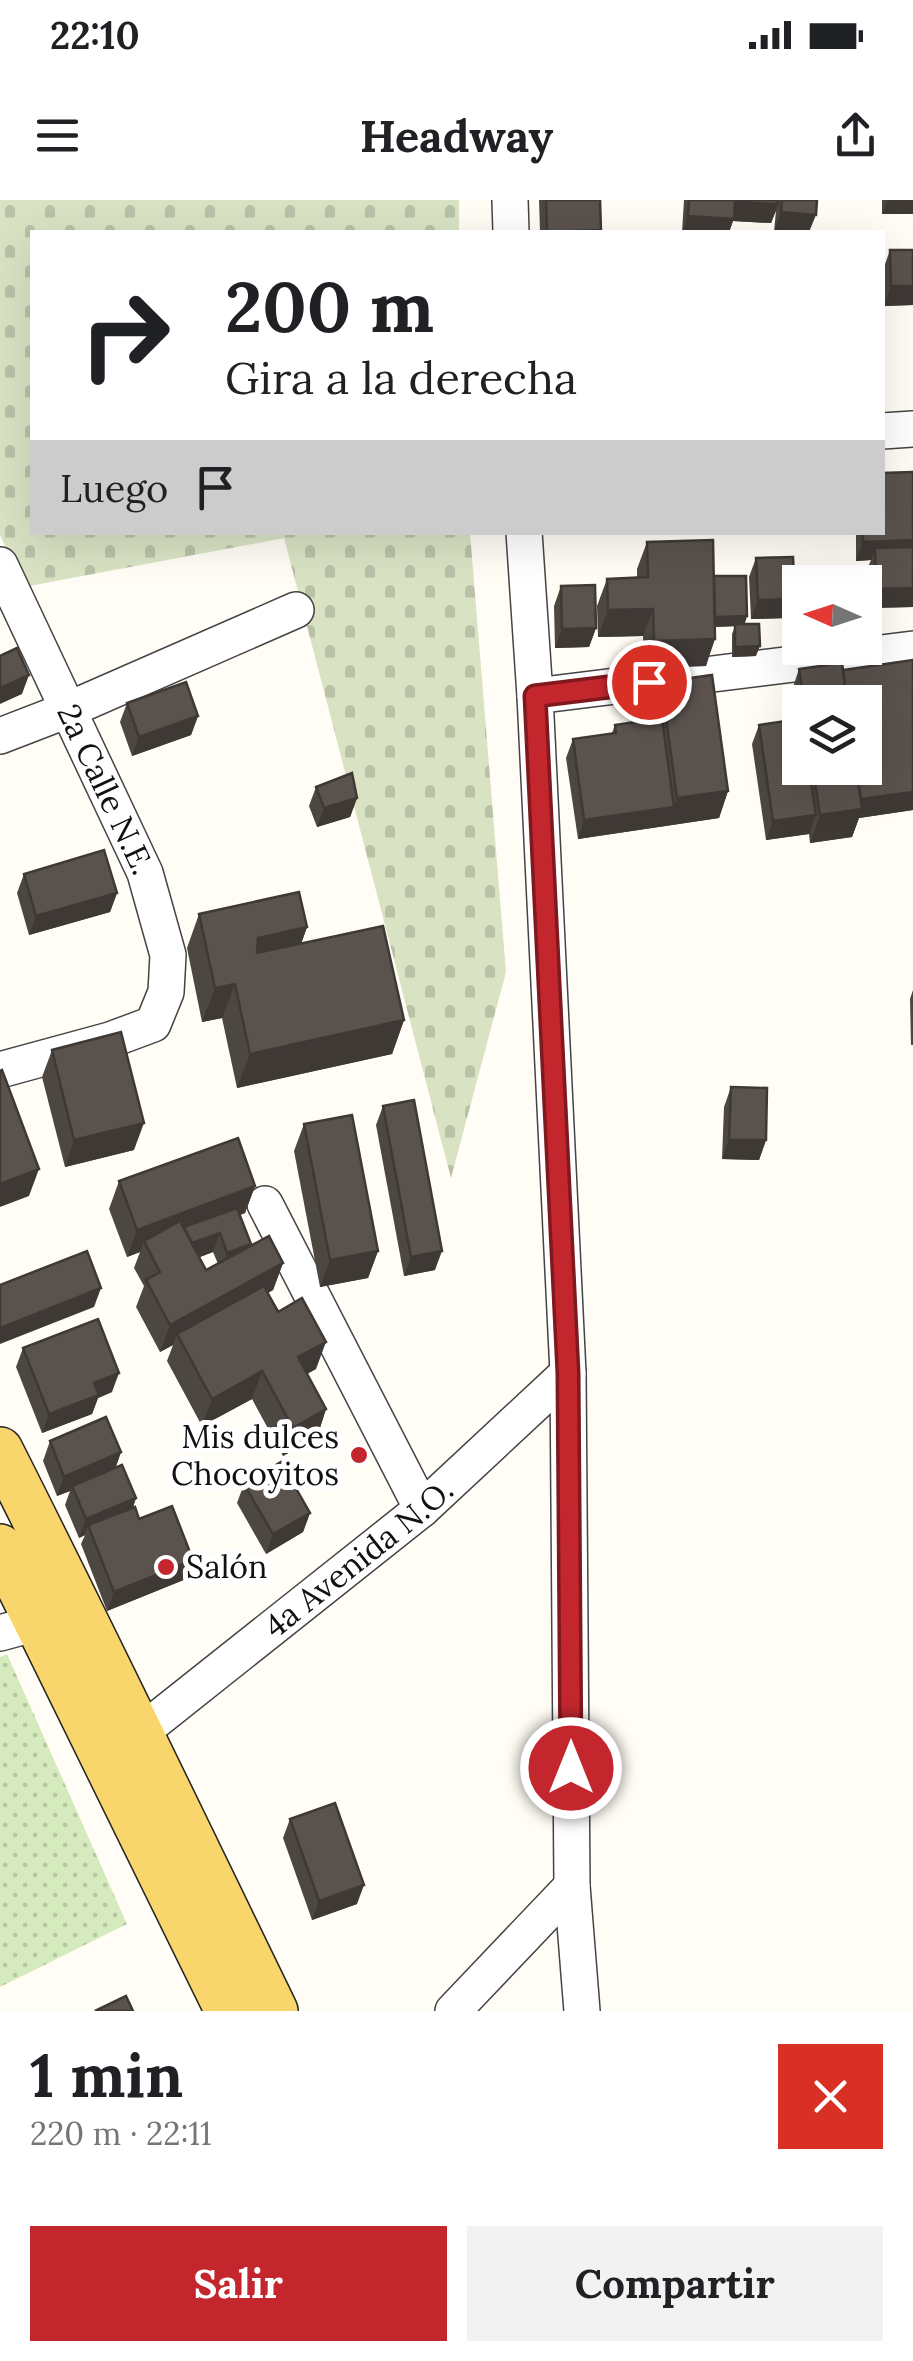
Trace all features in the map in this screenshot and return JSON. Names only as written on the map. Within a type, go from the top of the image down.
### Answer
[{"type":"main road","points":[[0,1450],[275,2011]]},
{"type":"main road","points":[[0,1547],[18,1628],[228,2011]]},
{"type":"street","points":[[510,200],[511,230]]},
{"type":"street","points":[[885,431],[913,429]]},
{"type":"street","points":[[524,535],[568,1373],[572,1886],[582,2011]]},
{"type":"street","name":"2a Calle N.E.","points":[[0,565],[144,873],[168,955],[166,992],[154,1024],[0,1070]]},
{"type":"street","points":[[0,736],[296,610]]},
{"type":"street","points":[[535,696],[913,649]]},
{"type":"street","points":[[265,1204],[422,1509]]},
{"type":"street","name":"4a Avenida N.O.","points":[[140,1733],[422,1509],[568,1373]]},
{"type":"street","points":[[18,1628],[81,1610]]},
{"type":"street","points":[[453,2011],[572,1886]]},
{"type":"green space","points":[[0,200],[459,200],[459,230],[30,230],[30,535],[470,535],[506,972],[451,1178],[284,538],[24,587],[0,535]]},
{"type":"green space","points":[[7,1654],[127,1924],[0,1987],[0,1657]]},
{"type":"building","points":[[546,200],[600,200],[601,230],[547,230]]},
{"type":"building","points":[[689,200],[778,200],[778,204],[735,202],[734,219],[688,216]]},
{"type":"building","points":[[782,200],[817,200],[816,215],[781,212]]},
{"type":"building","points":[[890,250],[913,250],[913,286],[891,286]]},
{"type":"building","points":[[913,472],[913,540],[863,542],[863,535],[885,535],[885,473]]},
{"type":"building","points":[[713,540],[715,639],[654,641],[653,609],[608,610],[607,579],[648,577],[647,542]]},
{"type":"building","points":[[913,547],[913,588],[882,589],[882,565],[875,565],[875,548]]},
{"type":"building","points":[[793,557],[793,565],[782,565],[782,599],[758,600],[756,558]]},
{"type":"building","points":[[714,576],[746,576],[747,616],[715,617]]},
{"type":"building","points":[[595,585],[596,628],[562,629],[561,586]]},
{"type":"building","points":[[735,624],[759,624],[760,646],[735,647]]},
{"type":"building","points":[[17,648],[29,675],[0,688],[0,656]]},
{"type":"building","points":[[913,660],[913,792],[861,799],[859,785],[882,785],[882,685],[845,685],[843,670]]},
{"type":"building","points":[[842,665],[845,685],[801,685],[799,669]]},
{"type":"building","points":[[712,675],[728,791],[677,798],[661,682]]},
{"type":"building","points":[[186,682],[198,716],[139,737],[127,703]]},
{"type":"building","points":[[662,718],[674,807],[584,820],[573,739],[616,733],[615,725]]},
{"type":"building","points":[[782,722],[782,785],[812,785],[816,815],[773,821],[759,725]]},
{"type":"building","points":[[352,773],[357,798],[324,808],[316,787]]},
{"type":"building","points":[[816,785],[858,785],[862,809],[820,815]]},
{"type":"building","points":[[104,850],[117,893],[36,916],[24,874]]},
{"type":"building","points":[[299,892],[307,927],[258,938],[257,953],[383,926],[404,1020],[250,1054],[235,984],[215,988],[199,914]]},
{"type":"building","points":[[121,1032],[144,1123],[74,1140],[52,1050]]},
{"type":"building","points":[[0,1071],[39,1169],[0,1184]]},
{"type":"building","points":[[731,1087],[767,1088],[766,1140],[729,1140]]},
{"type":"building","points":[[414,1100],[442,1251],[411,1257],[383,1106]]},
{"type":"building","points":[[352,1115],[378,1251],[330,1260],[304,1124]]},
{"type":"building","points":[[238,1138],[255,1186],[137,1230],[119,1181]]},
{"type":"building","points":[[237,1208],[251,1244],[227,1253],[220,1233],[192,1243],[184,1227]]},
{"type":"building","points":[[180,1221],[206,1270],[269,1236],[283,1263],[170,1325],[146,1280],[160,1272],[144,1241]]},
{"type":"building","points":[[87,1251],[101,1288],[0,1328],[0,1285]]},
{"type":"building","points":[[264,1286],[278,1312],[302,1298],[326,1342],[298,1357],[326,1409],[293,1428],[262,1371],[212,1399],[177,1334]]},
{"type":"building","points":[[98,1319],[119,1373],[94,1383],[99,1395],[49,1414],[23,1348]]},
{"type":"building","points":[[106,1417],[121,1452],[64,1477],[50,1441]]},
{"type":"building","points":[[281,1462],[310,1513],[273,1534],[244,1484]]},
{"type":"building","points":[[122,1465],[136,1498],[86,1519],[72,1486]]},
{"type":"building","points":[[172,1506],[193,1560],[114,1592],[88,1525],[135,1507],[139,1519]]},
{"type":"building","points":[[335,1803],[364,1885],[319,1901],[290,1819]]},
{"type":"building","points":[[126,1996],[133,2011],[95,2011]]},
{"type":"place","name":"Mis dulces Chocoyitos","points":[[359,1455]]},
{"type":"place","name":"Salón","points":[[166,1567]]},
{"type":"route","points":[[571,1768],[568,1373],[535,696],[649,682]]}]
